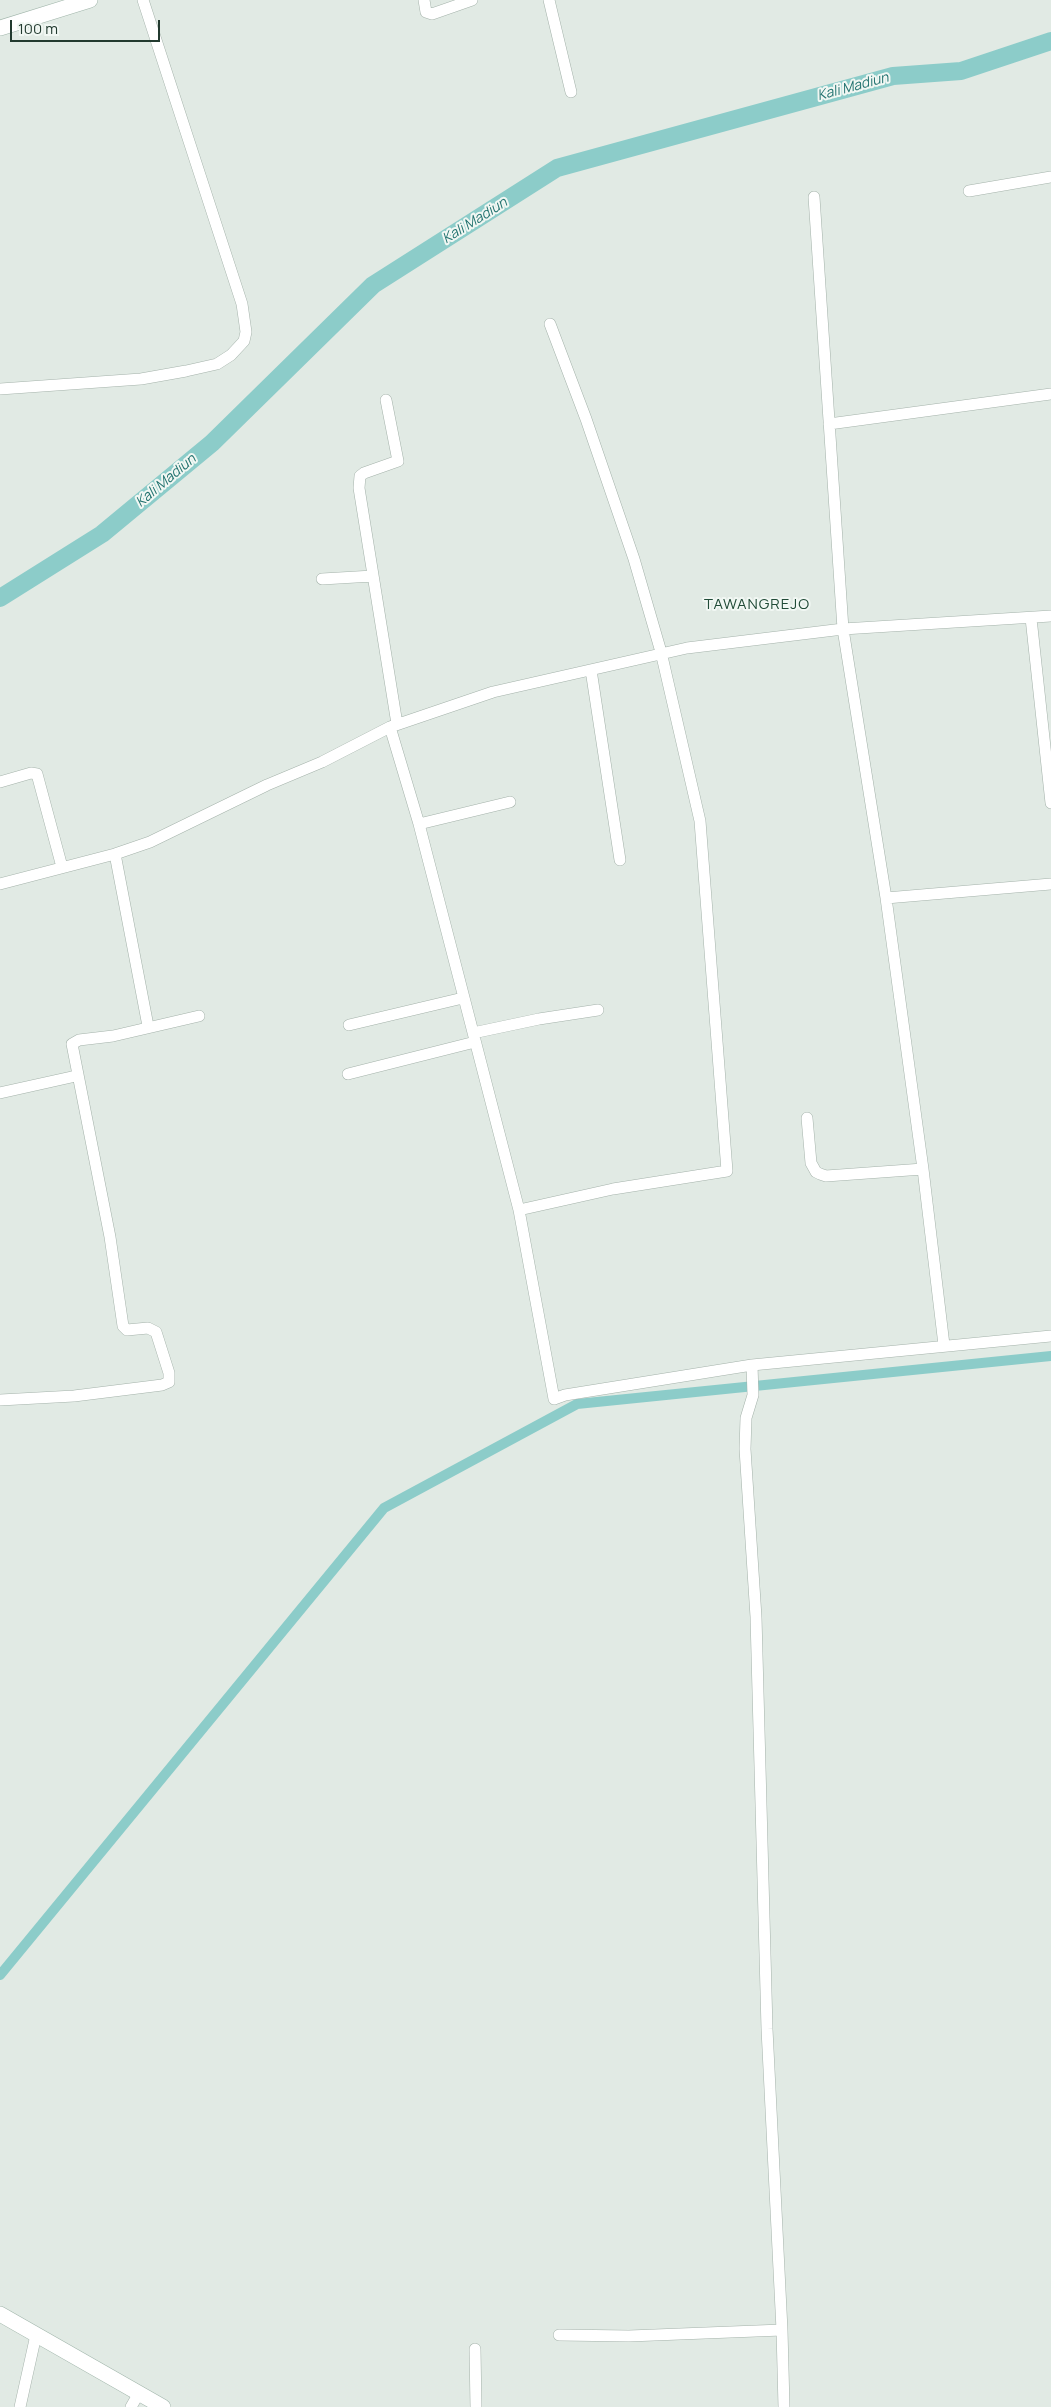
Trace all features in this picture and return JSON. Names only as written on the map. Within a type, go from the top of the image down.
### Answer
[{"type":"main road","points":[[0,28],[90,0]]},
{"type":"main road","points":[[0,2314],[163,2407]]},
{"type":"street","points":[[0,389],[141,379],[186,371],[217,364],[232,355],[244,341],[246,332],[242,304],[143,0]]},
{"type":"street","points":[[424,0],[426,12],[432,14],[472,0]]},
{"type":"street","points":[[549,0],[571,92]]},
{"type":"street","points":[[969,191],[1051,177]]},
{"type":"street","points":[[814,197],[843,629],[886,898],[923,1169],[944,1345]]},
{"type":"street","points":[[519,1210],[613,1189],[727,1171],[700,821],[661,652],[634,559],[586,419],[550,324]]},
{"type":"street","points":[[829,424],[1051,394]]},
{"type":"street","points":[[386,400],[398,460],[364,473],[359,482],[394,725],[519,1210],[554,1399],[565,1394],[752,1368],[944,1345],[1051,1336]]},
{"type":"street","points":[[322,579],[373,576]]},
{"type":"street","points":[[0,884],[115,854],[150,842],[267,785],[322,762],[394,725],[493,692],[661,652],[843,629],[1051,616]]},
{"type":"street","points":[[1031,618],[1051,803]]},
{"type":"street","points":[[590,670],[620,860]]},
{"type":"street","points":[[0,782],[31,773],[37,774],[62,867]]},
{"type":"street","points":[[419,824],[510,802]]},
{"type":"street","points":[[115,854],[148,1026]]},
{"type":"street","points":[[886,898],[1051,884]]},
{"type":"street","points":[[349,1025],[463,998]]},
{"type":"street","points":[[348,1074],[539,1019],[598,1010]]},
{"type":"street","points":[[0,1400],[74,1396],[162,1385],[170,1380],[156,1332],[148,1328],[127,1330],[123,1326],[110,1237],[76,1076],[72,1044],[74,1042],[113,1036],[148,1026],[199,1016]]},
{"type":"street","points":[[0,1093],[76,1076]]},
{"type":"street","points":[[807,1118],[811,1163],[816,1172],[820,1174],[826,1176],[923,1169]]},
{"type":"street","points":[[752,1368],[753,1395],[746,1418],[745,1449],[756,1616],[767,2029],[784,2407]]},
{"type":"street","points":[[559,2335],[629,2336],[782,2330]]},
{"type":"street","points":[[20,2407],[36,2335]]},
{"type":"street","points":[[475,2349],[476,2407]]},
{"type":"street","points":[[131,2407],[139,2393]]},
{"type":"waterway","name":"Kali Madiun","points":[[0,598],[102,534],[212,443],[373,285],[557,168],[893,76],[961,71],[1051,41]]},
{"type":"waterway","points":[[0,1975],[384,1508],[577,1404],[1051,1356]]},
{"type":"district","name":"TAWANGREJO","points":[[757,605]]}]
